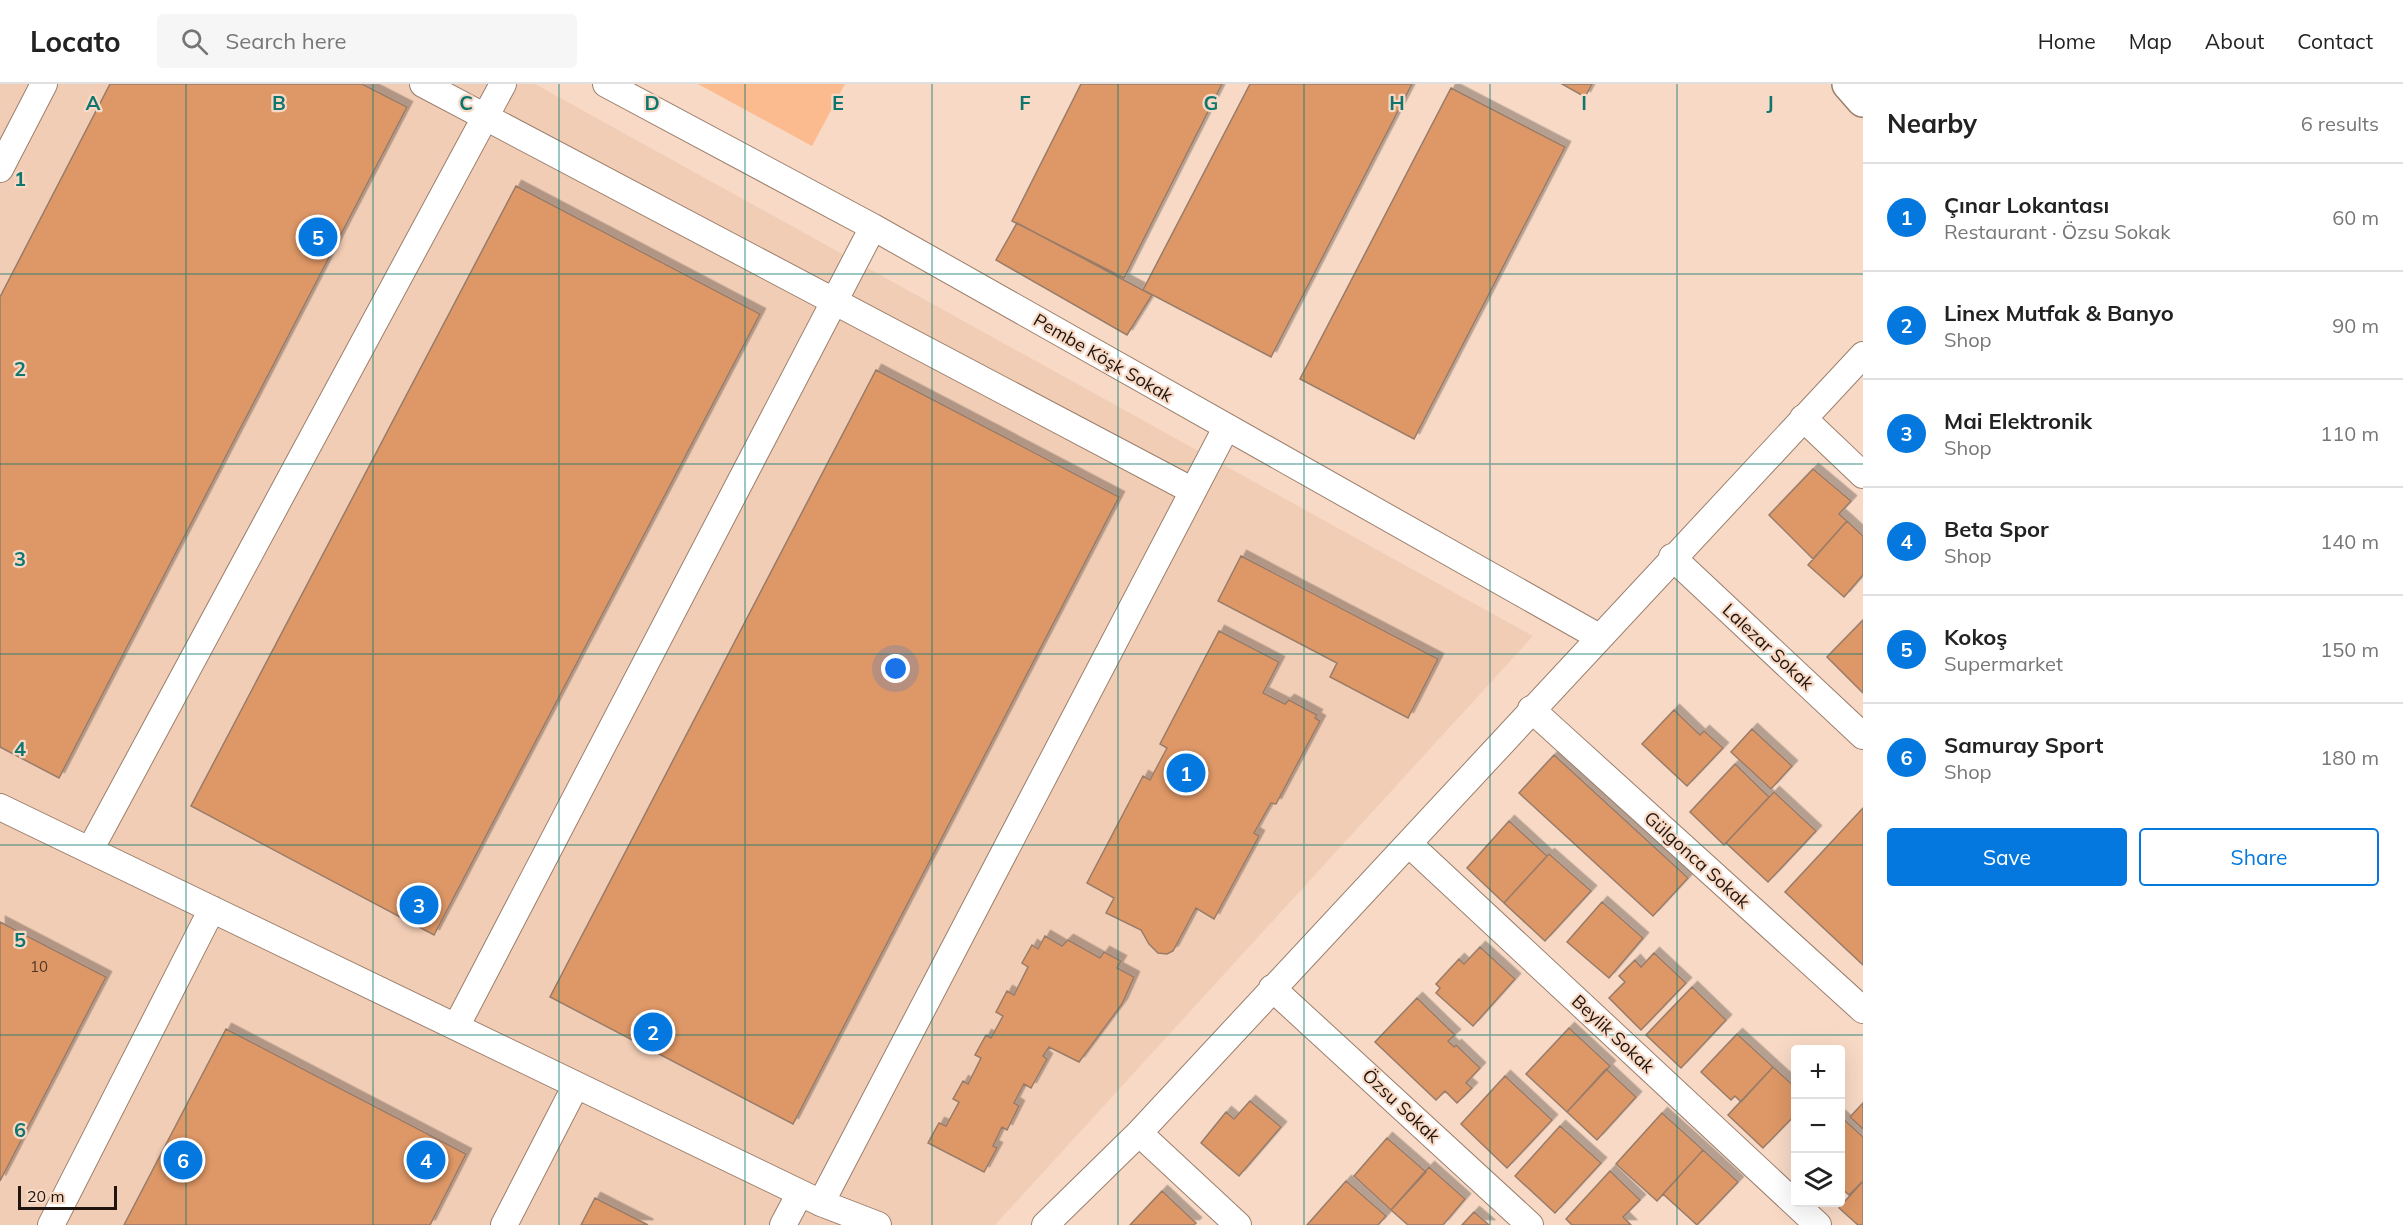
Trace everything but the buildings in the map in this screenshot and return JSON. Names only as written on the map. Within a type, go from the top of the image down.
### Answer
[{"type":"street","points":[[0,169],[44,84]]},
{"type":"street","points":[[423,84],[1193,491]]},
{"type":"street","points":[[90,850],[502,84]]},
{"type":"street","name":"Pembe Köşk Sokak","points":[[606,84],[873,227],[1599,637]]},
{"type":"street","points":[[1849,84],[1863,100]]},
{"type":"street","points":[[1860,84],[1863,90]]},
{"type":"street","points":[[456,1027],[873,227]]},
{"type":"street","points":[[1045,1225],[1139,1133],[1272,988],[1409,844],[1531,709],[1863,355]]},
{"type":"street","points":[[1803,418],[1863,475]]},
{"type":"street","points":[[783,1225],[811,1198],[1226,428]]},
{"type":"street","name":"Lalezar Sokak","points":[[1672,558],[1863,736]]},
{"type":"street","name":"Gülgonca Sokak","points":[[1531,709],[1863,1011]]},
{"type":"street","points":[[0,807],[811,1198],[878,1225]]},
{"type":"street","name":"Beylik Sokak","points":[[1409,844],[1818,1225]]},
{"type":"street","points":[[51,1225],[212,909]]},
{"type":"street","name":"Özsu Sokak","points":[[1272,988],[1530,1225]]},
{"type":"street","points":[[504,1225],[576,1085]]},
{"type":"street","points":[[1139,1133],[1238,1225]]},
{"type":"shaded area","points":[[0,84],[535,84],[1533,636],[995,1225],[0,1225]]},
{"type":"shaded area","points":[[698,84],[845,84],[812,146]]},
{"type":"place","name":"Kokoş","points":[[318,237]]},
{"type":"place","name":"Çınar Lokantası","points":[[1186,773]]},
{"type":"place","name":"Mai Elektronik","points":[[419,905]]},
{"type":"place","name":"Linex Mutfak & Banyo","points":[[653,1032]]},
{"type":"place","name":"Samuray Sport","points":[[183,1160]]},
{"type":"place","name":"Beta Spor","points":[[426,1160]]}]
